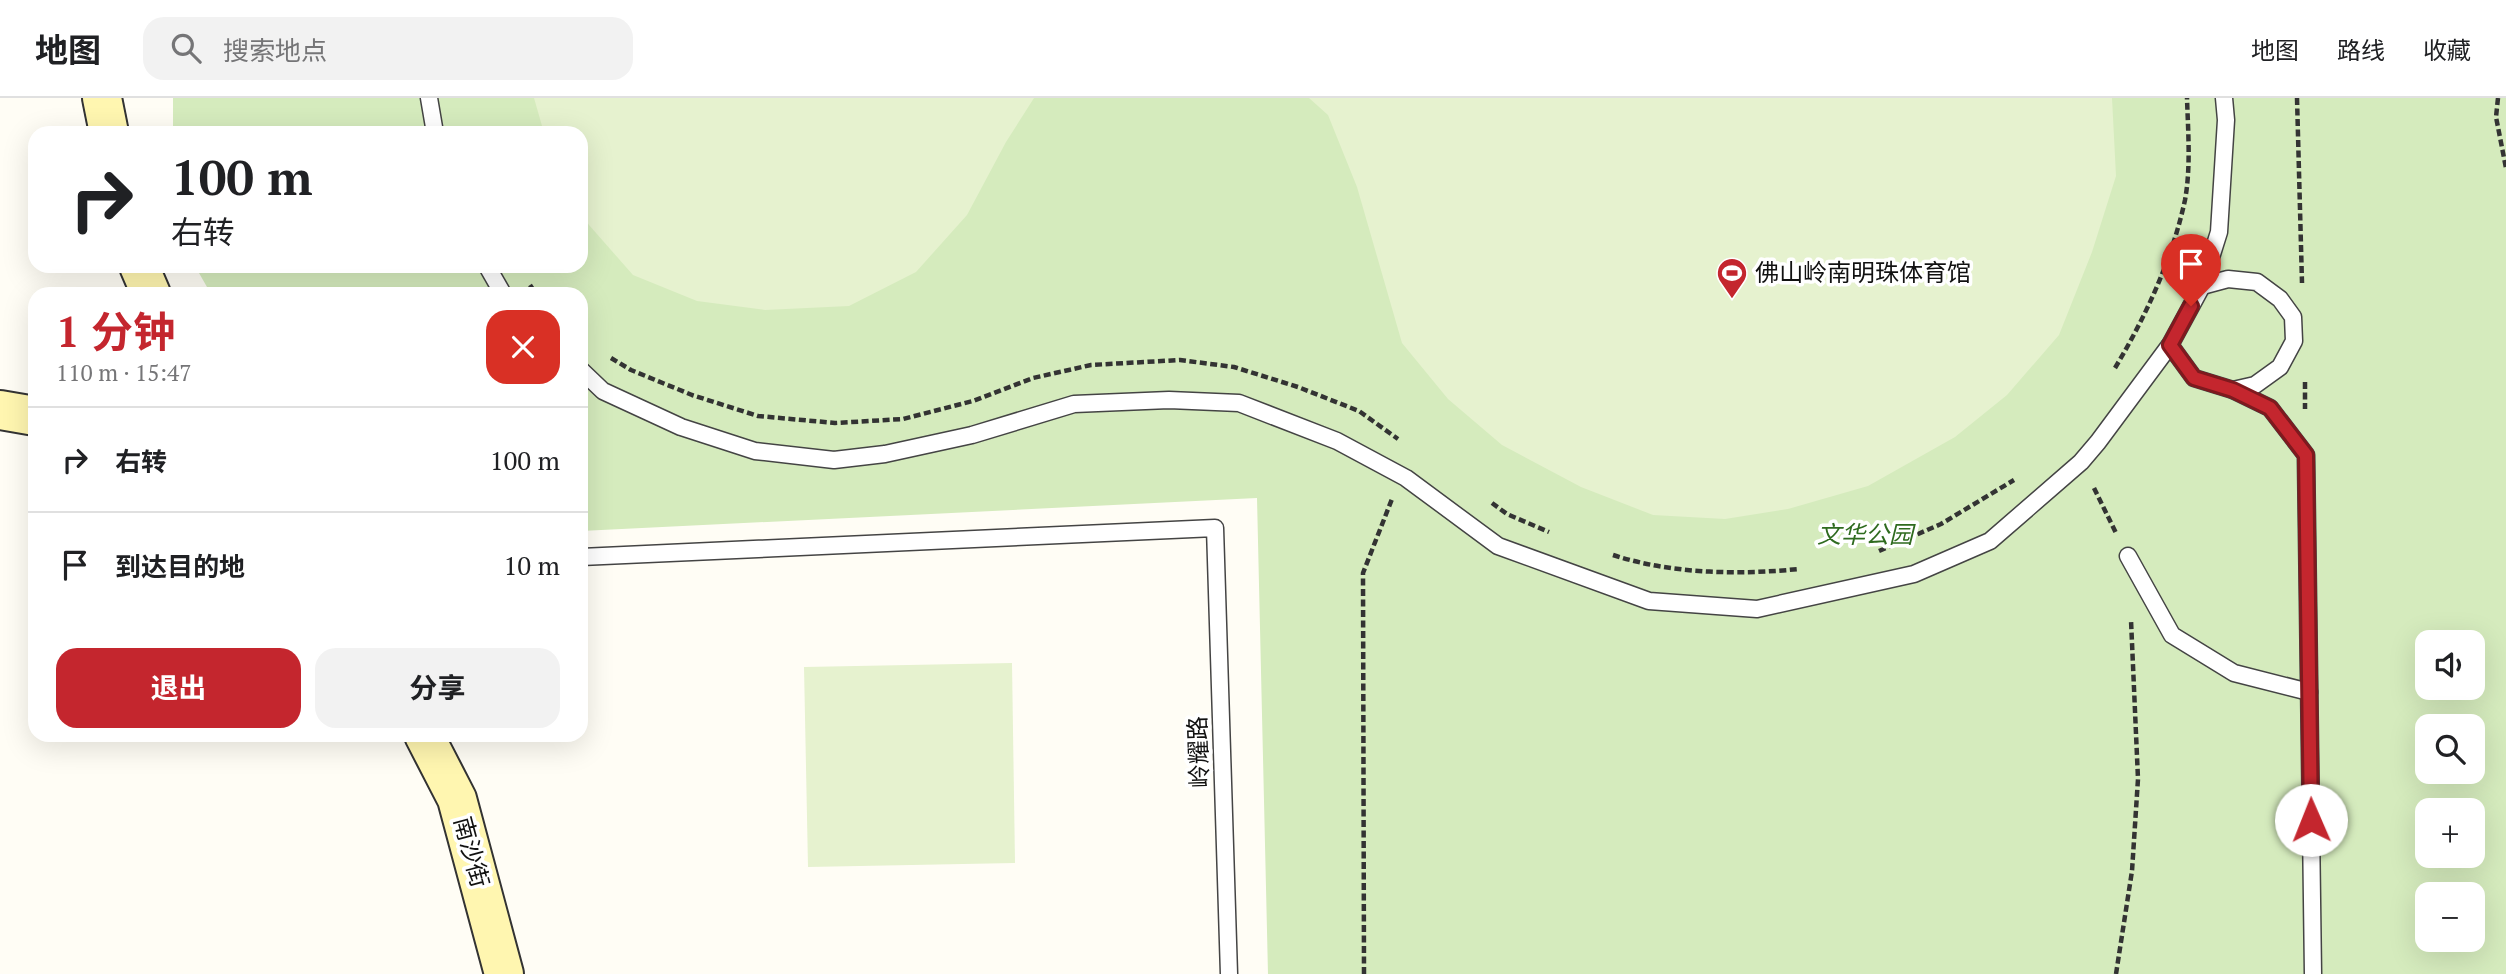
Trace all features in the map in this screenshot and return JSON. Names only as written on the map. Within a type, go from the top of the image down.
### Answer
[{"type":"street","points":[[102,98],[108,126]]},
{"type":"street","points":[[0,410],[28,415]]},
{"type":"street","name":"南沙街","points":[[428,742],[457,799],[503,974]]},
{"type":"lane","points":[[429,98],[434,126]]},
{"type":"lane","points":[[588,377],[603,391],[681,427],[755,451],[834,460],[885,454],[972,435],[1074,404],[1169,400],[1239,403],[1337,441],[1406,478],[1498,546],[1649,601],[1756,609],[1914,574],[1990,541],[2081,462],[2170,345],[2202,286],[2219,232],[2226,120],[2224,98]]},
{"type":"lane","points":[[2202,286],[2228,279],[2257,282],[2280,299],[2293,317],[2294,341],[2280,367],[2255,385],[2233,390]]},
{"type":"lane","points":[[2170,345],[2194,378],[2233,390],[2270,408],[2306,455],[2313,974]]},
{"type":"lane","name":"岭耀路","points":[[588,557],[1215,528],[1229,974]]},
{"type":"lane","points":[[2128,556],[2172,635],[2234,673],[2309,692]]},
{"type":"path","points":[[2108,377],[2162,278],[2185,198],[2187,98]]},
{"type":"path","points":[[2297,98],[2302,290]]},
{"type":"path","points":[[2498,98],[2496,117],[2506,168]]},
{"type":"path","points":[[601,351],[631,370],[758,416],[835,423],[903,419],[973,401],[1033,378],[1091,365],[1180,360],[1234,368],[1298,387],[1359,411],[1423,456],[1394,493],[1363,573],[1364,974]]},
{"type":"path","points":[[2304,372],[2306,455]]},
{"type":"path","points":[[2081,462],[2128,556],[2138,779],[2132,871],[2116,974]]},
{"type":"path","points":[[1877,552],[1941,524],[2021,474]]},
{"type":"path","points":[[1489,501],[1507,514],[1551,533]]},
{"type":"path","points":[[1612,555],[1689,570],[1728,572],[1810,566]]},
{"type":"green space","name":"文华公园","points":[[173,98],[2506,98],[2506,974],[1268,974],[1257,498],[588,531],[588,287],[207,287],[199,273],[588,273],[588,126],[173,126]]},
{"type":"green space","points":[[534,98],[1034,98],[1006,142],[967,215],[916,272],[849,306],[765,310],[697,301],[633,275],[588,224],[588,126],[542,126]]},
{"type":"green space","name":"佛山岭南明珠体育馆","points":[[1309,98],[2112,98],[2116,176],[2092,252],[2059,335],[2007,395],[1955,437],[1868,486],[1788,509],[1725,519],[1653,515],[1581,487],[1502,445],[1448,399],[1402,343],[1357,187],[1328,115]]},
{"type":"green space","points":[[1012,663],[1015,863],[808,867],[804,667]]},
{"type":"place","name":"佛山岭南明珠体育馆","points":[[1732,300]]},
{"type":"route","points":[[2191,306],[2170,345],[2194,378],[2233,390],[2270,408],[2306,455],[2311,820]]}]
